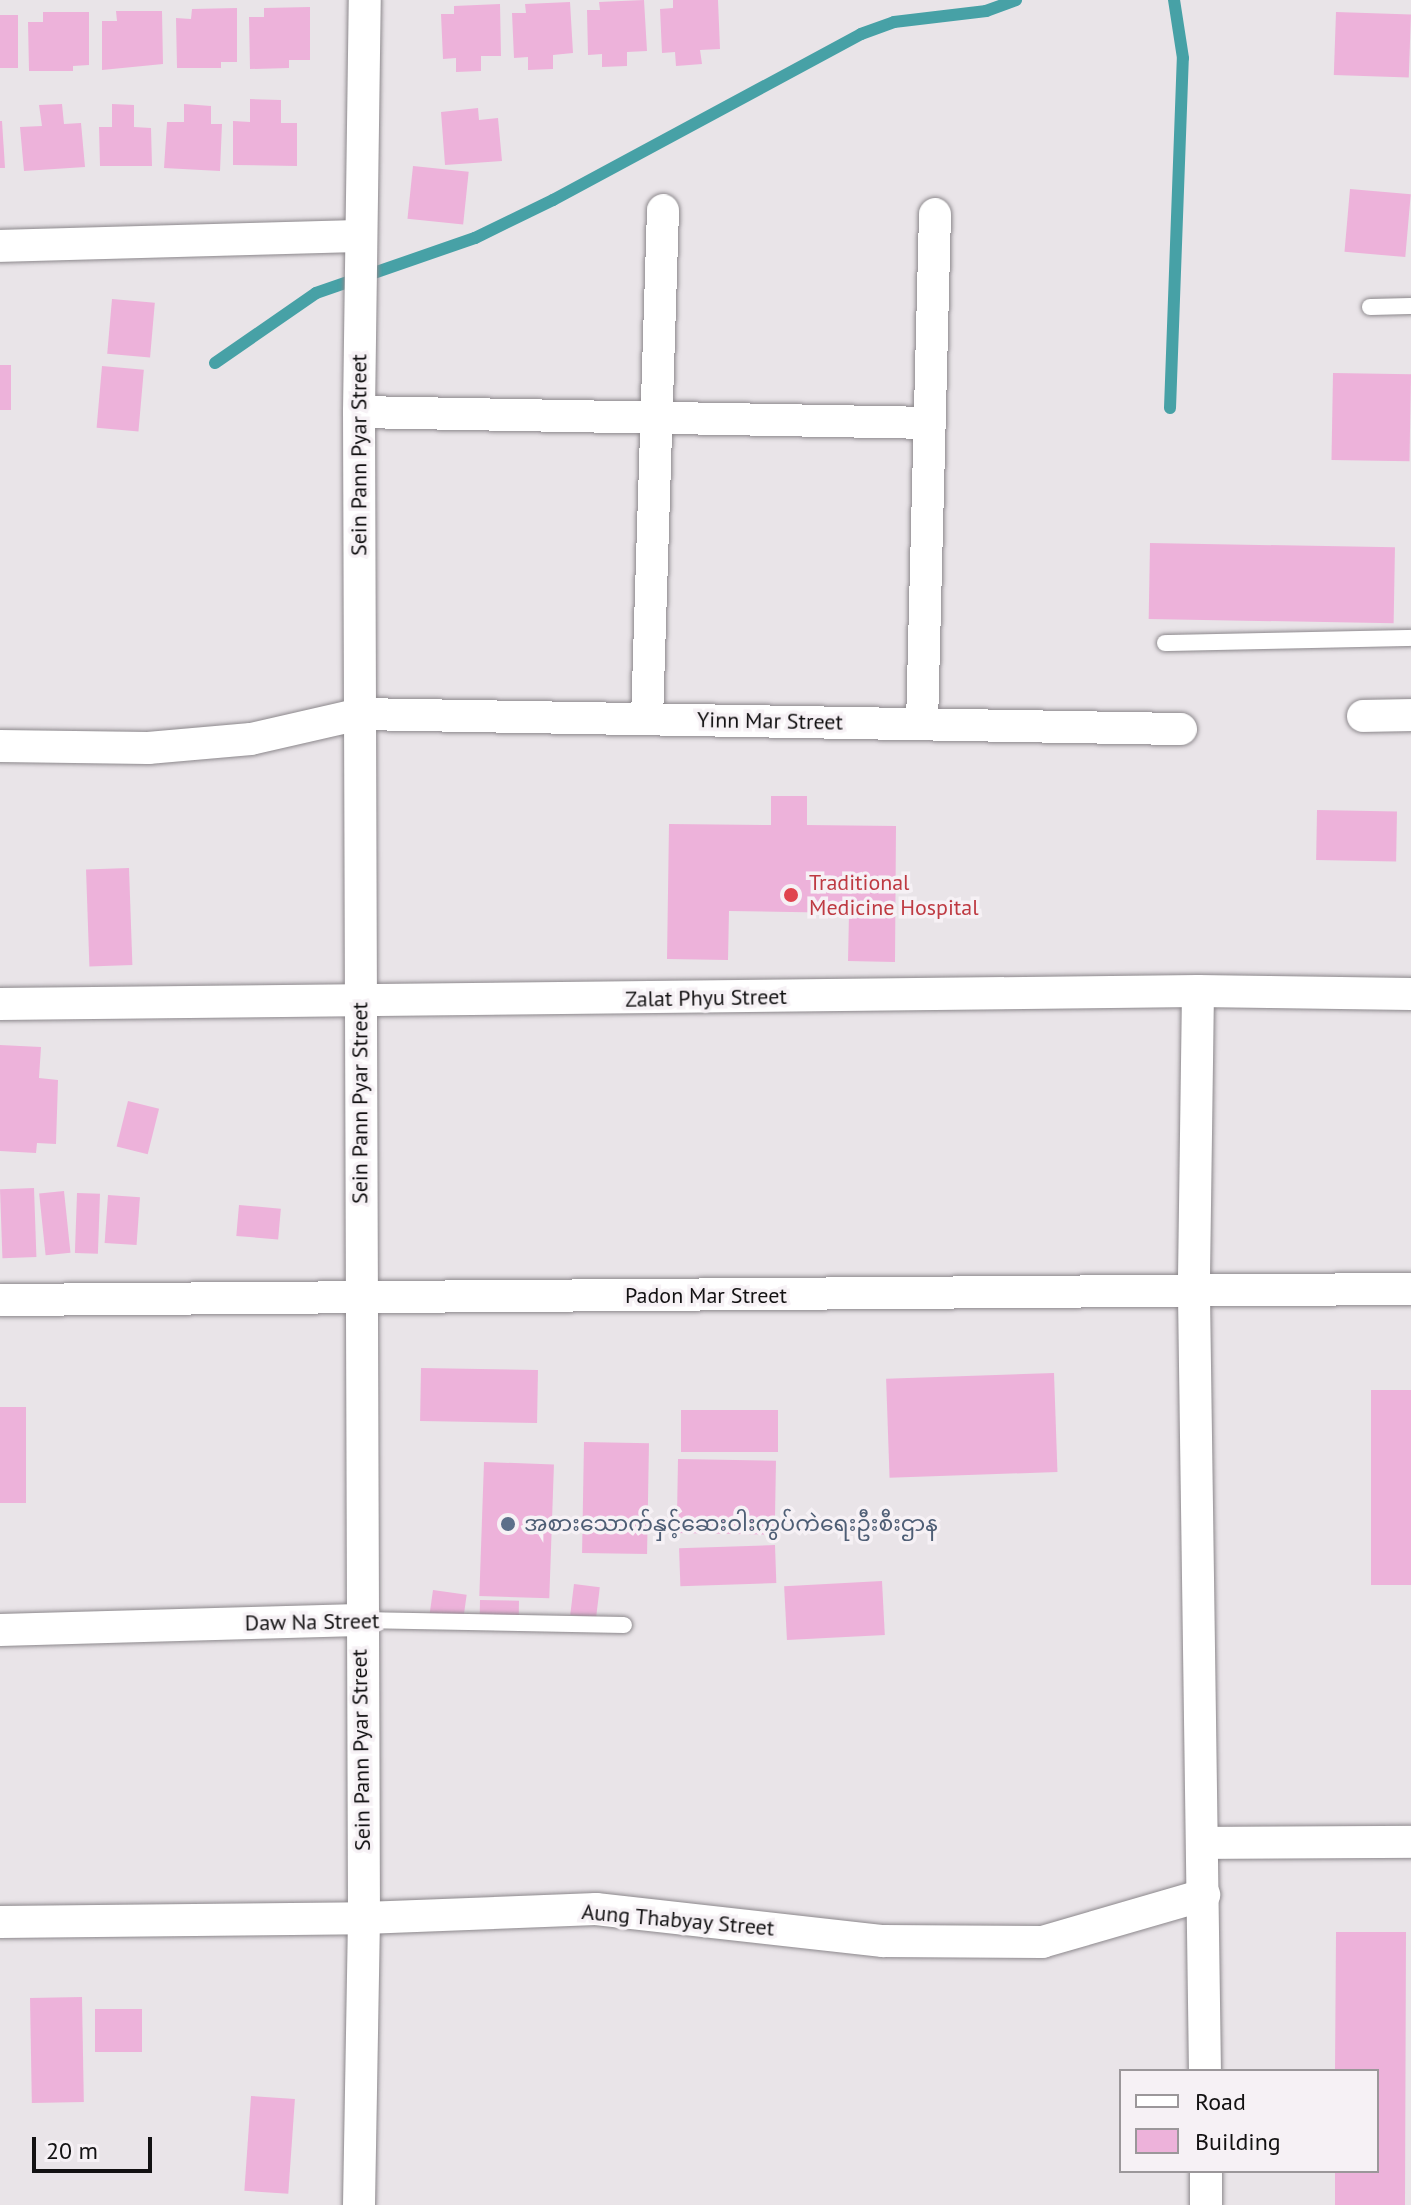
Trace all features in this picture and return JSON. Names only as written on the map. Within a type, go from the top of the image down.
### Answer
[{"type":"street","name":"Sein Pann Pyar Street","points":[[359,2205],[364,1918],[359,1620],[359,412],[365,0]]},
{"type":"street","points":[[647,719],[663,210]]},
{"type":"street","points":[[922,724],[935,214]]},
{"type":"street","points":[[0,246],[360,236]]},
{"type":"street","points":[[359,412],[656,421],[930,423]]},
{"type":"street","name":"Yinn Mar Street","points":[[0,746],[163,747],[251,739],[360,714],[1181,729]]},
{"type":"street","points":[[1363,716],[1411,715]]},
{"type":"street","points":[[1198,991],[1194,1295],[1205,1843],[1205,2069]]},
{"type":"street","name":"Zalat Phyu Street","points":[[0,1004],[359,1004],[1198,991],[1411,994]]},
{"type":"street","name":"Padon Mar Street","points":[[0,1300],[360,1296],[1194,1295],[1411,1289]]},
{"type":"street","name":"Daw Na Street","points":[[0,1630],[359,1620]]},
{"type":"street","points":[[1205,1843],[1411,1842]]},
{"type":"street","name":"Aung Thabyay Street","points":[[0,1922],[364,1918],[596,1909],[883,1941],[1042,1942],[1204,1895]]},
{"type":"street","points":[[1206,2173],[1206,2205]]},
{"type":"lane","points":[[1370,307],[1411,306]]},
{"type":"lane","points":[[1165,643],[1411,638]]},
{"type":"lane","name":"Daw Na Street","points":[[359,1620],[624,1625]]},
{"type":"building","points":[[644,0],[647,51],[627,52],[627,66],[602,67],[602,54],[588,55],[587,10],[600,10],[599,2]]},
{"type":"building","points":[[673,0],[718,0],[720,49],[700,50],[702,64],[676,66],[675,52],[662,53],[660,9],[673,8]]},
{"type":"building","points":[[570,2],[573,53],[553,55],[553,69],[528,70],[528,57],[514,58],[512,13],[526,13],[525,4]]},
{"type":"building","points":[[500,4],[501,56],[481,56],[481,71],[456,72],[456,58],[443,59],[441,14],[454,14],[454,6]]},
{"type":"building","points":[[310,7],[310,60],[289,60],[289,68],[250,69],[249,17],[264,17],[264,8]]},
{"type":"building","points":[[237,8],[237,62],[221,62],[221,68],[177,68],[176,18],[191,19],[192,9]]},
{"type":"building","points":[[116,11],[162,11],[163,64],[102,70],[102,21],[117,21]]},
{"type":"building","points":[[43,12],[89,12],[89,65],[73,66],[73,71],[29,71],[28,22],[43,22]]},
{"type":"building","points":[[1336,12],[1411,15],[1409,78],[1334,75]]},
{"type":"building","points":[[0,15],[18,15],[18,68],[0,68]]},
{"type":"building","points":[[250,99],[281,100],[281,123],[297,123],[297,166],[233,165],[233,121],[250,122]]},
{"type":"building","points":[[62,104],[64,124],[81,123],[85,167],[24,171],[20,127],[42,126],[39,105]]},
{"type":"building","points":[[112,104],[134,105],[134,127],[151,128],[152,166],[100,166],[99,127],[112,127]]},
{"type":"building","points":[[184,104],[211,106],[211,124],[222,124],[220,171],[164,168],[167,122],[184,122]]},
{"type":"building","points":[[478,108],[479,120],[498,118],[502,161],[445,165],[441,112]]},
{"type":"building","points":[[2,121],[5,168],[0,168]]},
{"type":"building","points":[[413,166],[469,172],[463,225],[407,219]]},
{"type":"building","points":[[1350,189],[1411,194],[1405,257],[1345,252]]},
{"type":"building","points":[[112,299],[155,303],[150,358],[107,354]]},
{"type":"building","points":[[0,365],[11,365],[11,410],[0,410]]},
{"type":"building","points":[[102,366],[144,370],[138,431],[97,428]]},
{"type":"building","points":[[1333,373],[1411,374],[1409,461],[1331,460]]},
{"type":"building","points":[[1150,543],[1395,547],[1394,623],[1149,619]]},
{"type":"building","points":[[771,796],[807,796],[807,825],[896,826],[895,962],[848,961],[849,913],[729,911],[728,960],[667,959],[669,824],[771,825]]},
{"type":"building","points":[[1317,810],[1397,811],[1396,861],[1316,860]]},
{"type":"building","points":[[129,868],[132,965],[89,966],[86,870]]},
{"type":"building","points":[[0,1045],[41,1047],[39,1078],[58,1080],[56,1144],[37,1143],[36,1153],[0,1151]]},
{"type":"building","points":[[128,1101],[159,1109],[148,1154],[117,1147]]},
{"type":"building","points":[[34,1188],[36,1257],[2,1258],[0,1189]]},
{"type":"building","points":[[64,1191],[70,1253],[46,1255],[39,1194]]},
{"type":"building","points":[[77,1193],[100,1194],[98,1254],[75,1253]]},
{"type":"building","points":[[108,1195],[140,1197],[137,1245],[105,1243]]},
{"type":"building","points":[[239,1205],[281,1209],[278,1240],[236,1236]]},
{"type":"building","points":[[421,1368],[538,1370],[537,1423],[420,1421]]},
{"type":"building","points":[[1054,1373],[1057,1472],[890,1478],[886,1379]]},
{"type":"building","points":[[1371,1390],[1411,1390],[1411,1585],[1371,1585]]},
{"type":"building","points":[[0,1407],[26,1407],[26,1503],[0,1503]]},
{"type":"building","points":[[681,1410],[778,1410],[778,1452],[681,1452]]},
{"type":"building","points":[[584,1442],[649,1443],[647,1554],[582,1553]]},
{"type":"building","points":[[678,1459],[776,1461],[775,1535],[677,1533]]},
{"type":"building","points":[[484,1462],[554,1464],[549,1598],[479,1596]]},
{"type":"building","points":[[775,1545],[776,1583],[680,1586],[679,1548]]},
{"type":"building","points":[[882,1581],[885,1635],[787,1640],[784,1586]]},
{"type":"building","points":[[574,1584],[600,1587],[596,1618],[570,1615]]},
{"type":"building","points":[[433,1590],[467,1595],[463,1619],[430,1615]]},
{"type":"building","points":[[480,1600],[519,1601],[519,1621],[480,1620]]},
{"type":"building","points":[[1336,1932],[1406,1932],[1405,2205],[1335,2205],[1335,2173],[1379,2173],[1379,2069],[1335,2069]]},
{"type":"building","points":[[82,1997],[84,2102],[32,2103],[30,1998]]},
{"type":"building","points":[[95,2009],[142,2009],[142,2052],[95,2052]]},
{"type":"building","points":[[251,2096],[295,2099],[288,2194],[244,2191]]},
{"type":"waterway","points":[[215,363],[316,293],[475,238],[553,200],[861,34],[894,22],[986,11],[1016,0]]},
{"type":"waterway","points":[[1170,408],[1183,58],[1174,0]]},
{"type":"place","name":"Traditional Medicine Hospital","points":[[791,895]]},
{"type":"place","name":"အစားသောက်နှင့်ဆေးဝါးကွပ်ကဲရေးဦးစီးဌာန","points":[[508,1524]]}]
